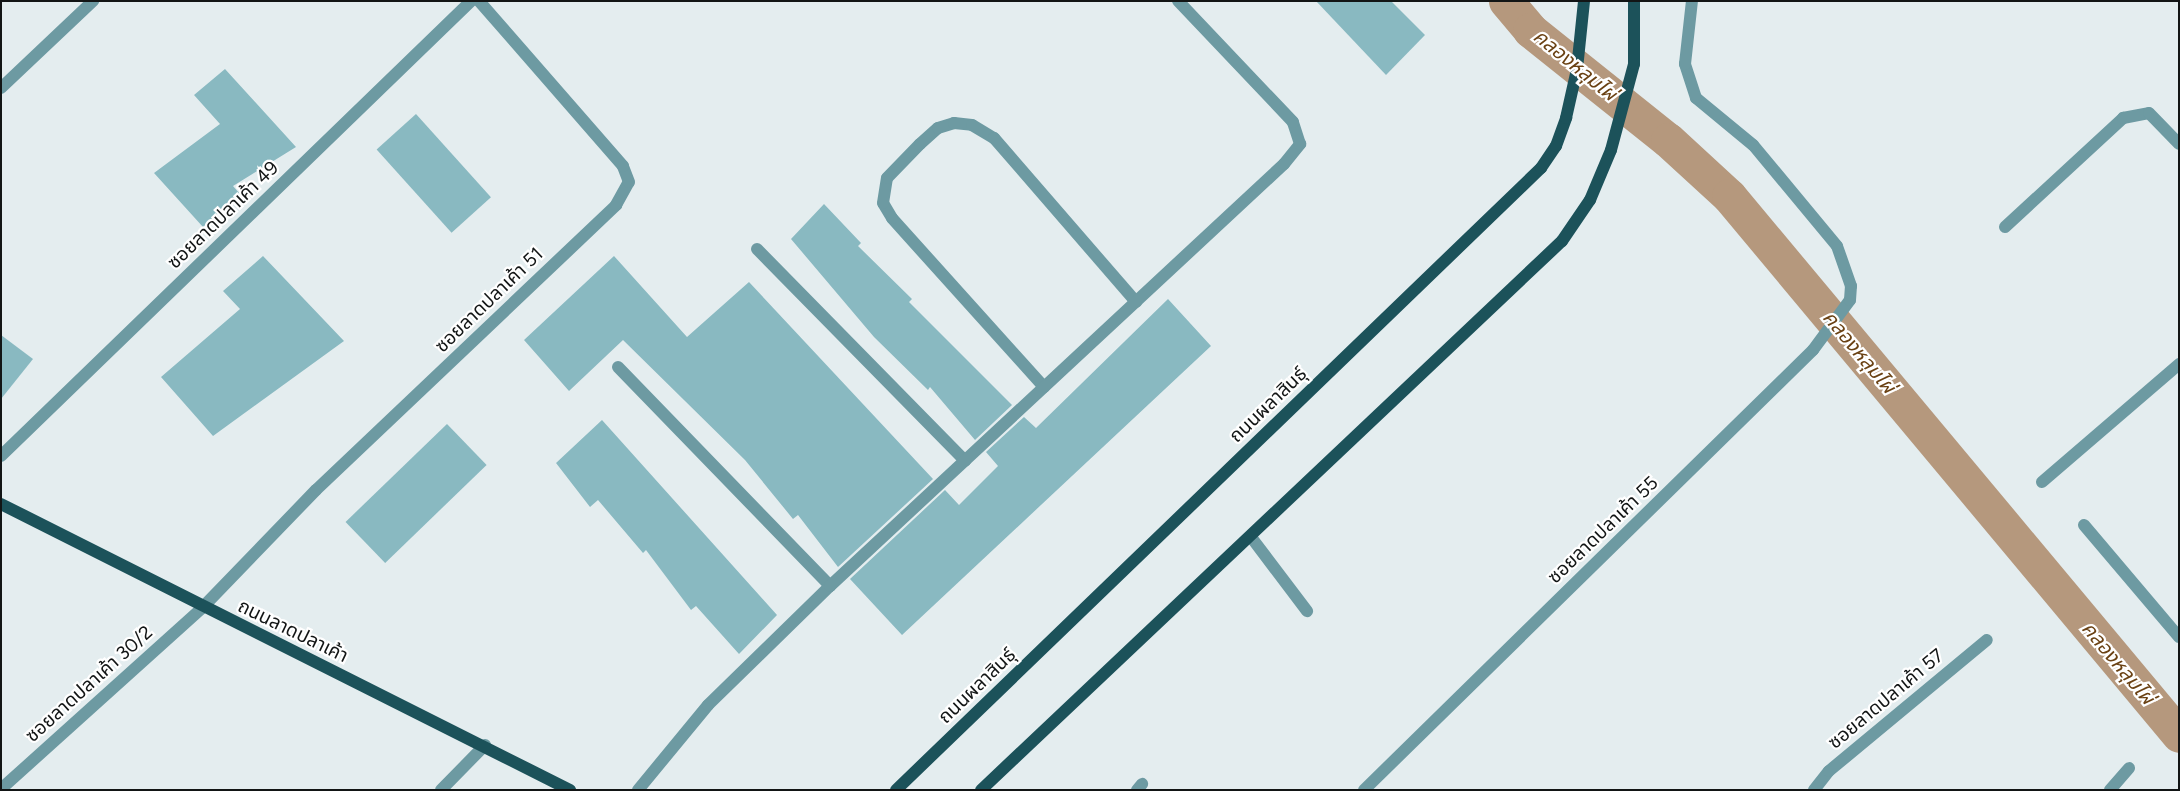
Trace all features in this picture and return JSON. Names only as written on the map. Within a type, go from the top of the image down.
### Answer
[{"type":"main road","name":"ถนนผลาสินธุ์","points":[[896,790],[1500,210],[1541,168],[1556,146],[1577,69],[1584,1]]},
{"type":"main road","points":[[981,790],[1562,241],[1590,200],[1612,150],[1634,64],[1634,3]]},
{"type":"main road","name":"ถนนลาดปลาเค้า","points":[[1,504],[202,608],[485,745],[570,790]]},
{"type":"street","points":[[1,88],[92,1]]},
{"type":"street","name":"ซอยลาดปลาเค้า 49","points":[[1,456],[471,1]]},
{"type":"street","name":"ซอยลาดปลาเค้า 51","points":[[202,608],[316,490],[616,205],[629,182],[623,166],[479,1]]},
{"type":"street","points":[[638,790],[708,705],[830,586],[1284,164],[1300,144],[1293,122],[1178,1]]},
{"type":"street","name":"ซอยลาดปลาเค้า 55","points":[[1364,790],[1813,350],[1850,300],[1851,286],[1837,246],[1753,145],[1696,98],[1685,64],[1692,1]]},
{"type":"street","points":[[2005,227],[2123,118],[2149,113],[2179,144]]},
{"type":"street","points":[[1044,387],[892,218],[883,203],[887,178],[920,144],[938,128],[954,123],[972,125],[994,138],[1136,302]]},
{"type":"street","points":[[757,249],[965,460]]},
{"type":"street","points":[[2042,482],[2179,364]]},
{"type":"street","points":[[618,367],[830,586]]},
{"type":"street","points":[[2084,525],[2179,637]]},
{"type":"street","points":[[1251,536],[1306,611]]},
{"type":"street","name":"ซอยลาดปลาเค้า 30/2","points":[[1,789],[202,608]]},
{"type":"street","name":"ซอยลาดปลาเค้า 57","points":[[1814,790],[1829,771],[1986,640]]},
{"type":"street","points":[[441,790],[485,745]]},
{"type":"street","points":[[2110,790],[2129,768]]},
{"type":"building","points":[[1316,1],[1391,1],[1425,35],[1386,75]]},
{"type":"building","points":[[225,69],[296,147],[233,186],[240,194],[203,227],[154,173],[220,124],[194,95]]},
{"type":"building","points":[[416,114],[491,197],[452,233],[377,149]]},
{"type":"building","points":[[824,204],[861,243],[858,246],[912,299],[909,302],[1012,405],[975,440],[930,387],[928,390],[874,337],[791,239]]},
{"type":"building","points":[[263,256],[344,341],[213,436],[161,377],[240,309],[223,291]]},
{"type":"building","points":[[614,256],[687,337],[749,282],[933,479],[838,567],[798,515],[793,519],[745,460],[623,340],[569,391],[524,340]]},
{"type":"building","points":[[1168,299],[1211,346],[902,635],[850,579],[945,490],[959,505],[998,466],[986,452],[1024,417],[1036,428]]},
{"type":"building","points":[[1,335],[33,359],[1,399]]},
{"type":"building","points":[[602,420],[777,615],[739,654],[696,606],[691,610],[646,550],[643,553],[598,500],[590,507],[556,463]]},
{"type":"building","points":[[447,424],[487,465],[385,563],[346,522]]},
{"type":"waterway","name":"คลองหลุมไผ่","points":[[1506,1],[1530,30],[1668,140],[1729,196],[2179,735]]}]
